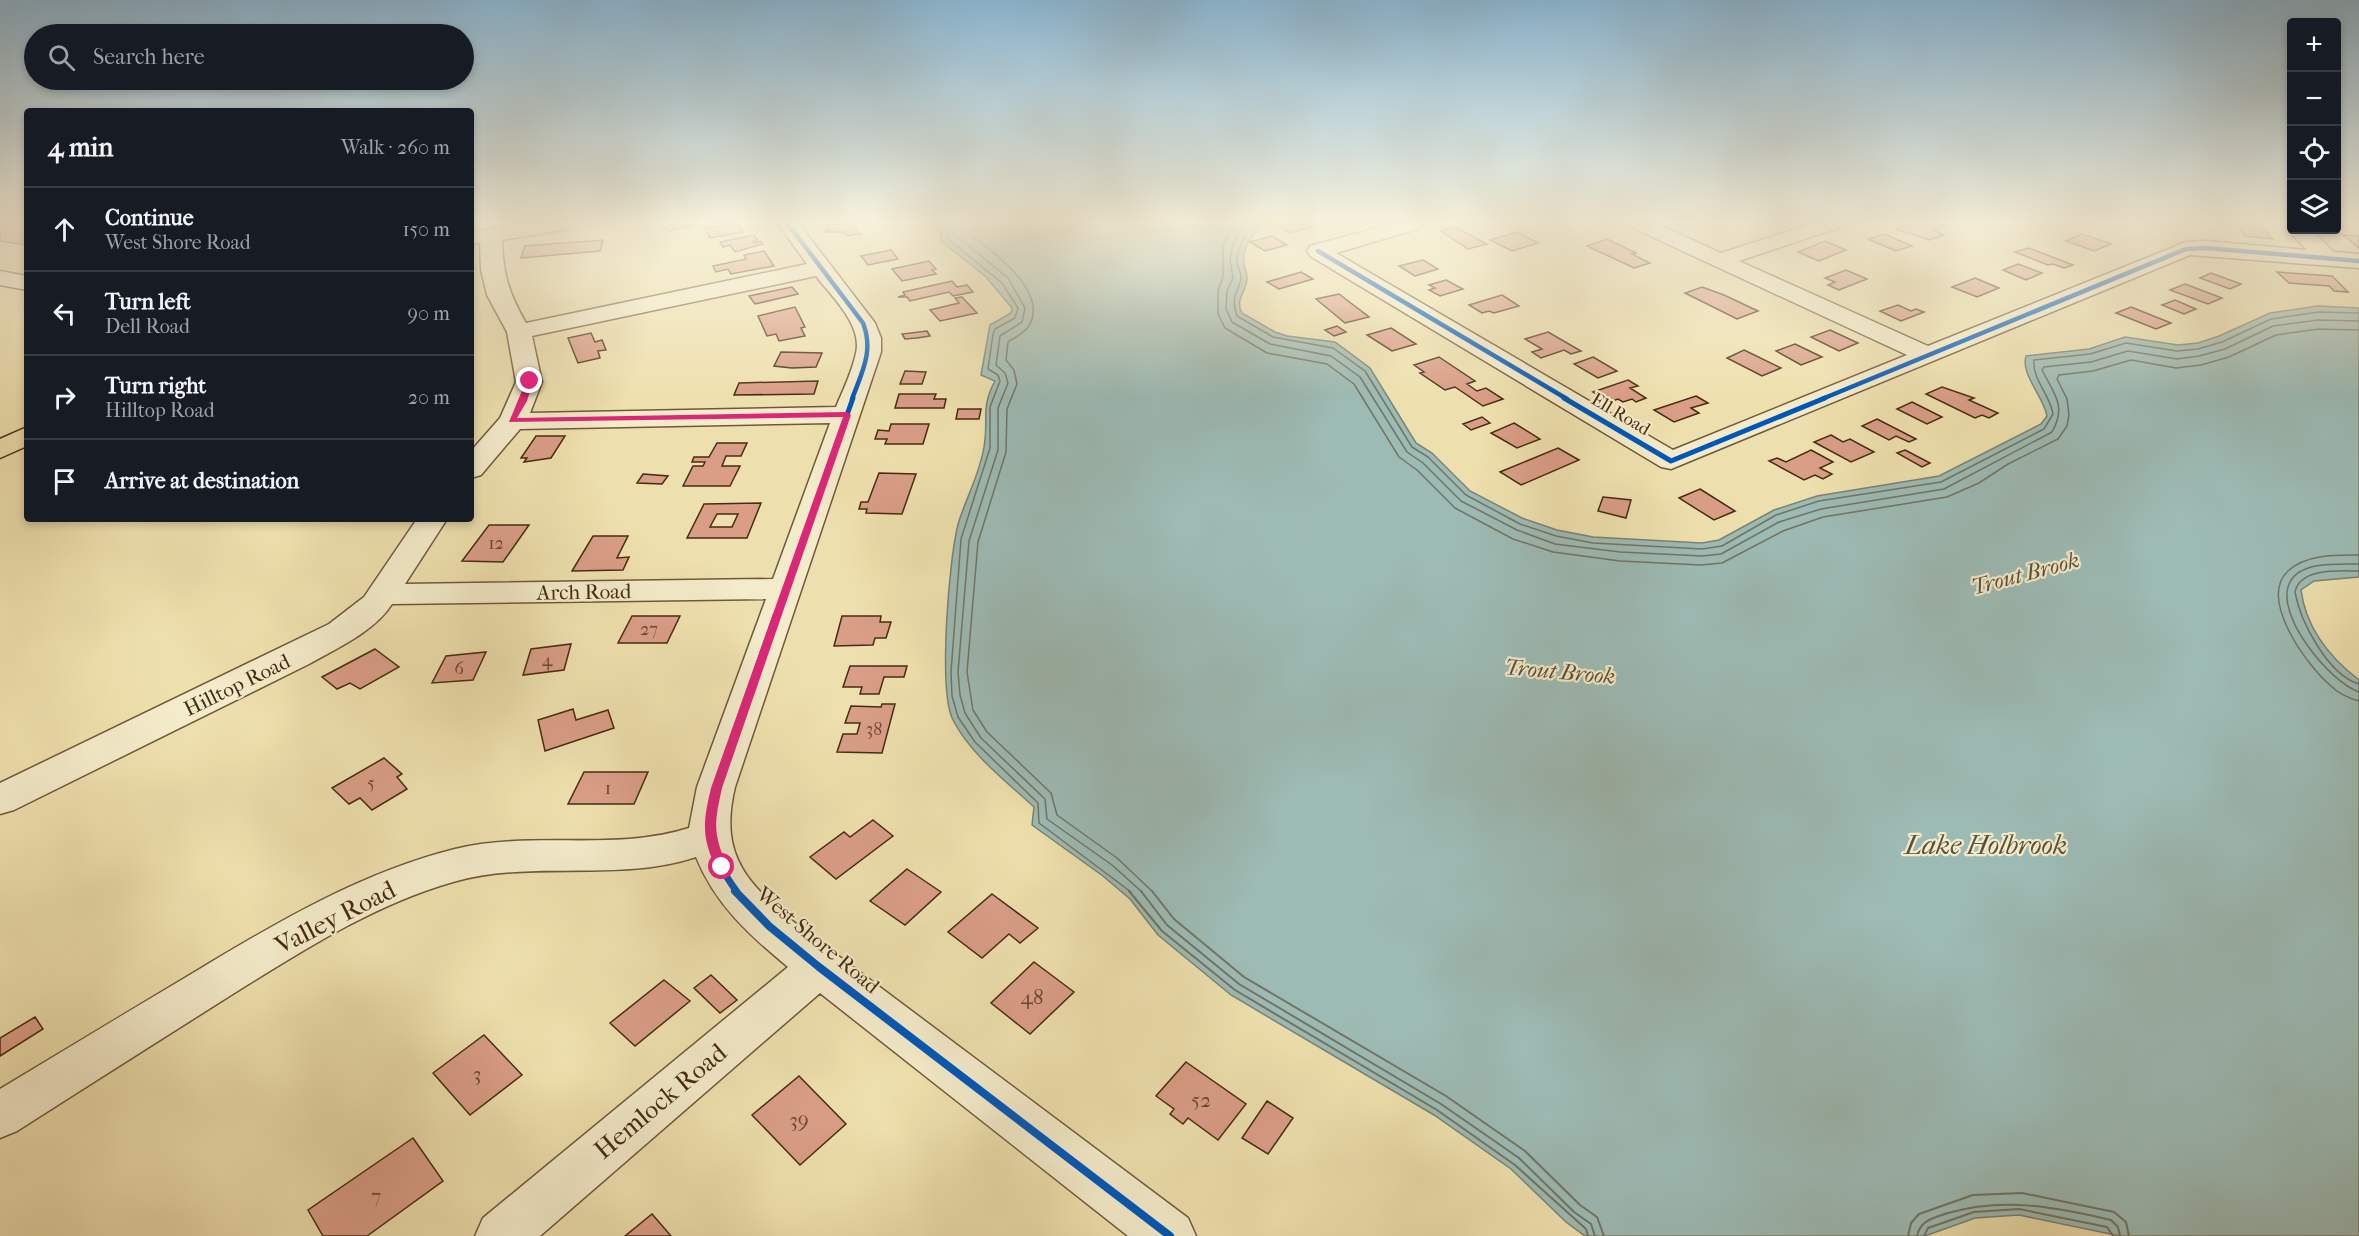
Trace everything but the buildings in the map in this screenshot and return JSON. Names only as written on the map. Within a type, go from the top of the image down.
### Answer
[{"type":"main road","points":[[0,450],[24,437]]},
{"type":"street","points":[[474,465],[512,421],[523,401],[530,381],[519,332],[495,282]]},
{"type":"street","points":[[519,332],[756,282]]},
{"type":"street","name":"West Shore Road","points":[[831,282],[863,323],[869,338],[868,352],[716,788],[709,821],[710,837],[722,867],[746,903],[819,967],[1170,1236]]},
{"type":"street","name":"Ell Road","points":[[1370,282],[1671,461],[1927,355]]},
{"type":"street","points":[[1767,282],[1927,355],[2106,282]]},
{"type":"street","points":[[512,421],[847,415]]},
{"type":"street","name":"Hilltop Road","points":[[0,800],[320,644],[355,622],[383,594],[430,522]]},
{"type":"street","name":"Arch Road","points":[[383,594],[785,589]]},
{"type":"street","name":"Valley Road","points":[[0,1116],[294,934],[404,881],[453,865],[495,856],[660,852],[710,837]]},
{"type":"street","name":"Hemlock Road","points":[[501,1236],[819,967]]},
{"type":"water","name":"Lake Holbrook","points":[[990,282],[1247,282],[1240,299],[1242,313],[1275,332],[1287,336],[1335,342],[1370,368],[1416,443],[1432,453],[1470,491],[1522,518],[1557,530],[1593,537],[1702,543],[1719,540],[1774,510],[1817,496],[1939,476],[2041,424],[2047,416],[2026,370],[2026,356],[2089,349],[2125,337],[2178,345],[2198,343],[2270,313],[2318,306],[2359,308],[2359,577],[2314,581],[2301,590],[2308,617],[2321,641],[2338,662],[2359,680],[2359,1236],[2120,1236],[2019,1215],[1975,1218],[1925,1236],[1585,1236],[1566,1222],[1511,1169],[1434,1115],[1231,995],[1158,935],[1130,899],[1103,876],[1032,825],[1034,807],[979,756],[960,733],[953,720],[946,681],[946,653],[949,591],[955,538],[982,457],[986,407],[995,381],[981,375],[990,325],[1011,313],[1012,308]]},
{"type":"cycle path","points":[[832,282],[863,323],[869,338],[869,352],[716,787],[709,825],[716,859],[738,895],[786,941],[1170,1236]]},
{"type":"cycle path","points":[[1370,282],[1671,461],[2107,282]]},
{"type":"route","points":[[530,381],[528,390],[512,421],[847,415],[716,788],[709,821],[710,837],[722,867]]},
{"type":"water label","name":"Trout Brook","points":[[2025,573]]},
{"type":"water label","name":"Trout Brook","points":[[1560,671]]}]
